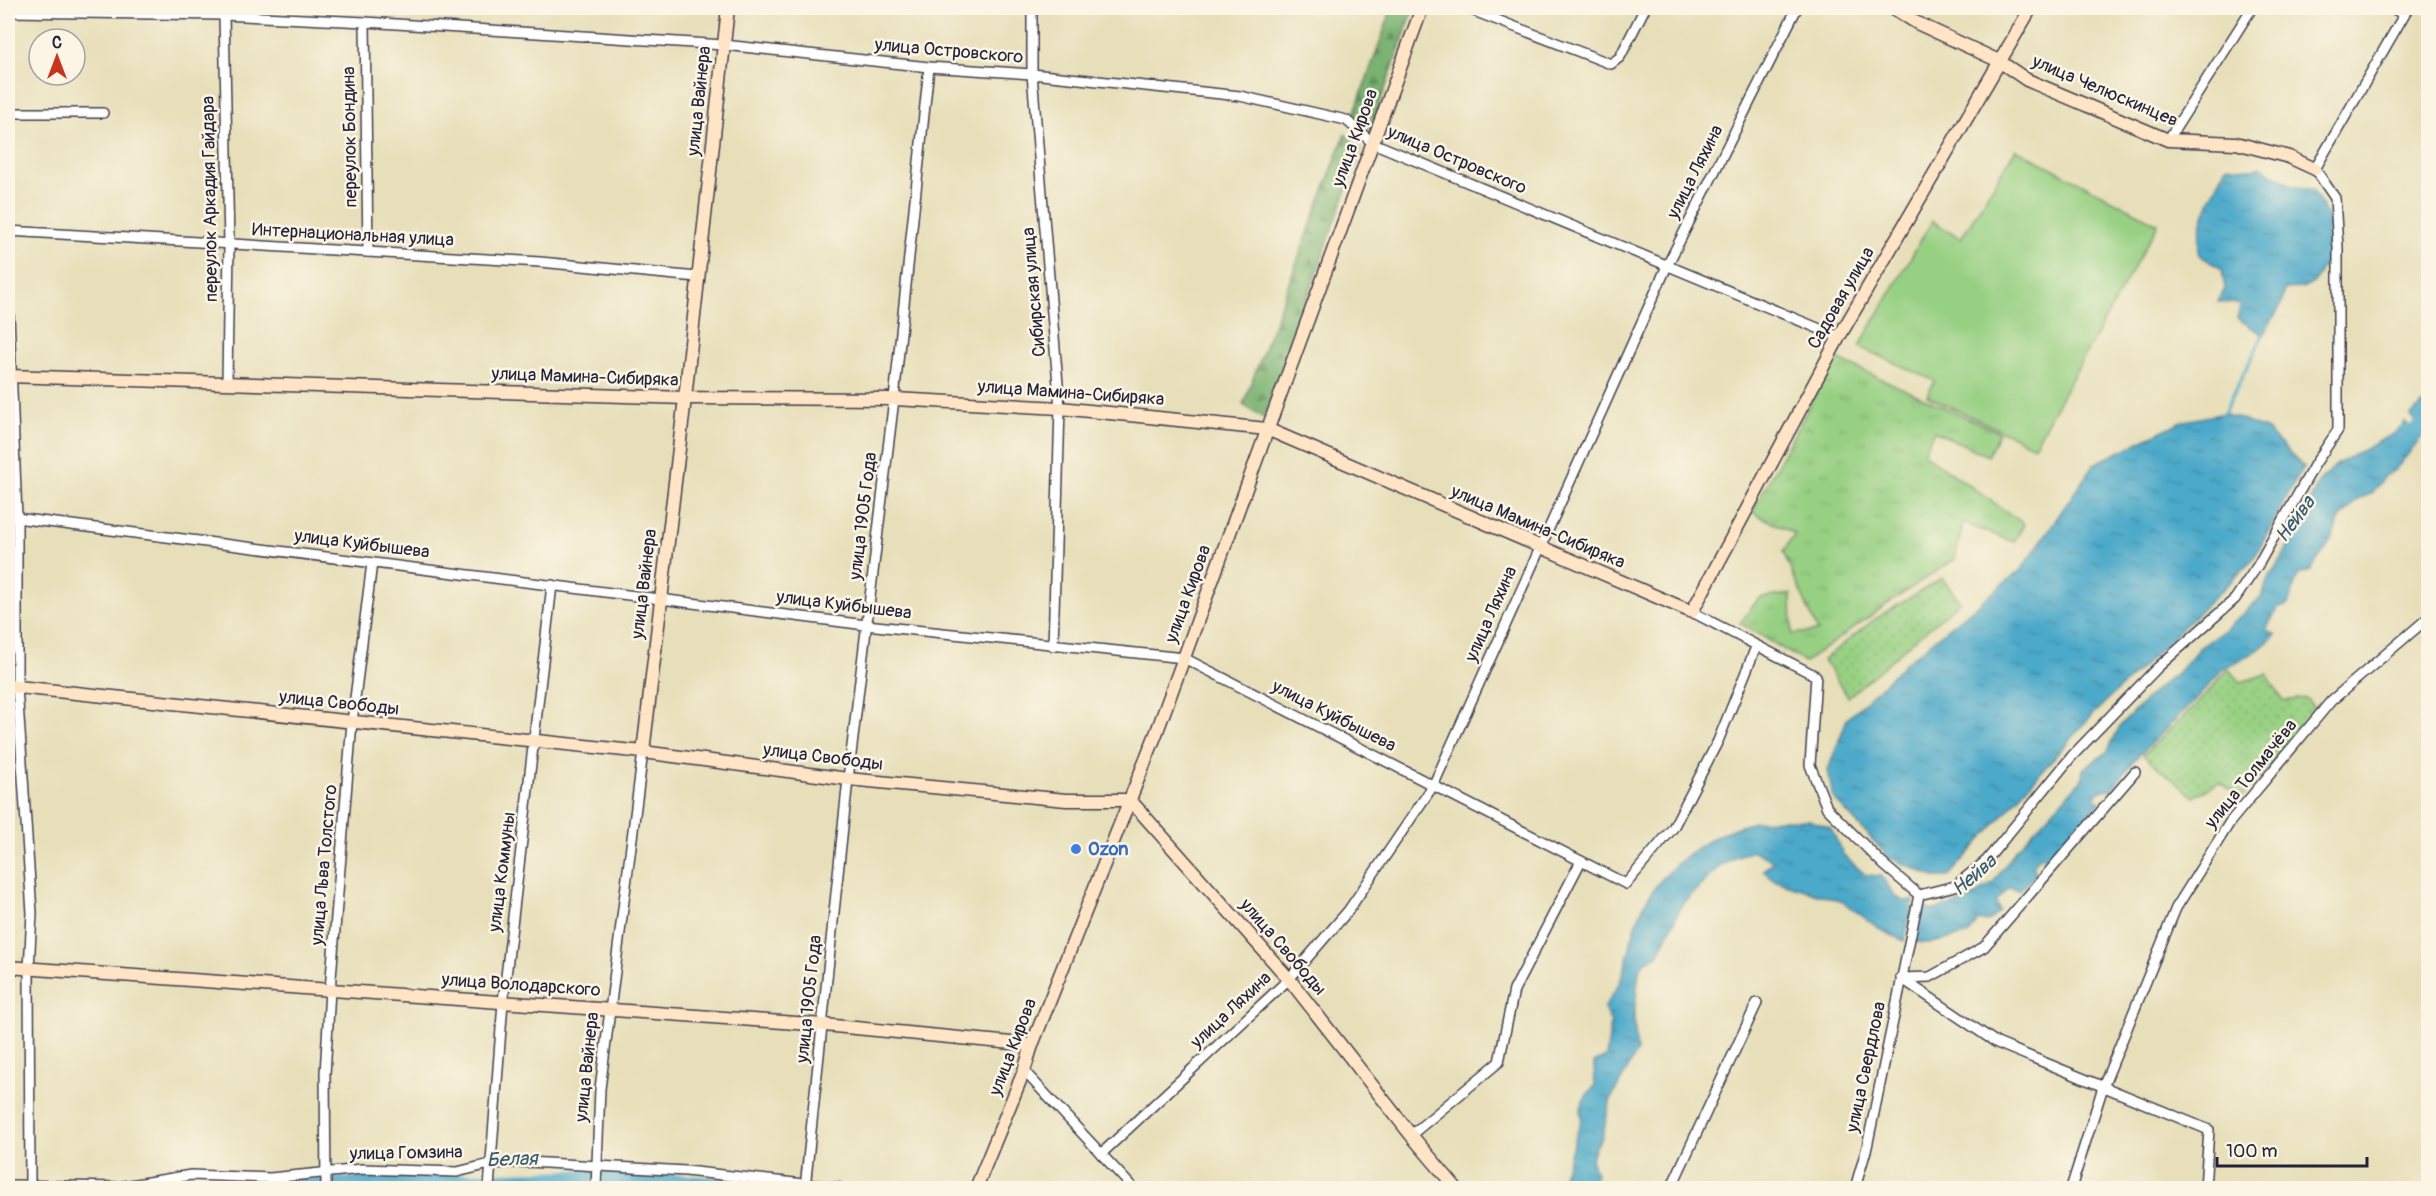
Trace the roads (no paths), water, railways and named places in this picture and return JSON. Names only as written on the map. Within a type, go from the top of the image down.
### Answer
[{"type":"main road","name":"улица Вайнера","points":[[643,752],[728,8]]},
{"type":"main road","name":"улица Кирова","points":[[976,1188],[1131,800],[1422,8]]},
{"type":"main road","name":"улица Челюскинцев","points":[[1893,8],[1999,61],[2027,80],[2168,140],[2236,143],[2289,157],[2315,169]]},
{"type":"main road","name":"Садовая улица","points":[[1692,612],[1839,338],[2031,8]]},
{"type":"main road","name":"улица Мамина-Сибиряка","points":[[10,376],[685,398],[894,399],[1060,408],[1267,429],[1692,612]]},
{"type":"main road","name":"улица Свободы","points":[[12,686],[643,752],[848,779],[1066,800],[1131,800],[1289,979],[1411,1135],[1456,1188]]},
{"type":"main road","name":"улица Володарского","points":[[8,967],[824,1025],[1032,1045]]},
{"type":"street","name":"Сибирская улица","points":[[1032,8],[1032,74],[1060,408],[1053,646]]},
{"type":"street","points":[[1466,8],[1611,64],[1620,57],[1645,8]]},
{"type":"street","name":"улица Ляхина","points":[[1101,1154],[1289,979],[1348,911],[1433,786],[1667,266],[1797,8]]},
{"type":"street","points":[[2168,140],[2252,8]]},
{"type":"street","points":[[1919,895],[1954,886],[1986,861],[2072,756],[2157,668],[2235,599],[2258,565],[2315,464],[2338,430],[2338,248],[2335,198],[2315,169],[2405,11],[2392,8]]},
{"type":"street","name":"улица Островского","points":[[8,12],[224,15],[365,21],[724,45],[1240,96],[1346,120],[1372,143],[1839,338]]},
{"type":"street","name":"переулок Аркадия Гайдара","points":[[224,15],[230,244],[226,383]]},
{"type":"street","name":"переулок Бондина","points":[[365,21],[368,252]]},
{"type":"street","name":"улица 1905 Года","points":[[805,1186],[824,1025],[848,779],[894,399],[929,67]]},
{"type":"street","points":[[8,112],[103,113]]},
{"type":"street","name":"Интернациональная улица","points":[[8,231],[540,262],[697,277]]},
{"type":"street","points":[[8,289],[12,686],[32,913],[29,969],[30,1185]]},
{"type":"street","name":"улица Куйбышева","points":[[12,517],[867,625],[1184,658],[1626,884],[1673,828],[1718,741],[1756,646]]},
{"type":"street","name":"улица Льва Толстого","points":[[326,1188],[325,1074],[330,990],[352,722],[372,563]]},
{"type":"street","name":"улица Коммуны","points":[[489,1188],[503,1002],[552,585]]},
{"type":"street","name":"улица Мамина-Сибиряка","points":[[1692,612],[1816,676],[1810,765],[1827,808],[1884,865],[1919,895]]},
{"type":"street","name":"улица Толмачёва","points":[[2071,1188],[2103,1087],[2176,909],[2230,822],[2331,701],[2428,618]]},
{"type":"street","name":"улица Вайнера","points":[[596,1188],[600,1089],[643,752]]},
{"type":"street","points":[[1901,978],[1930,977],[1984,947],[2135,772]]},
{"type":"street","points":[[1411,1135],[1500,1062],[1514,990],[1581,861]]},
{"type":"street","name":"улица Свердлова","points":[[1855,1188],[1867,1147],[1919,895]]},
{"type":"street","points":[[1901,978],[1997,1043],[2209,1130],[2205,1188]]},
{"type":"street","points":[[1676,1188],[1757,1003]]},
{"type":"street","points":[[1024,1071],[1133,1188]]},
{"type":"street","name":"улица Гомзина","points":[[8,1185],[118,1188],[191,1175],[270,1178],[362,1169],[457,1172],[490,1164],[528,1162],[686,1171],[805,1186],[840,1188]]},
{"type":"water","points":[[2227,166],[2253,169],[2260,166],[2293,186],[2313,190],[2329,219],[2328,257],[2314,283],[2302,288],[2285,289],[2281,306],[2263,335],[2237,318],[2241,305],[2218,301],[2225,289],[2222,269],[2199,255],[2203,220]]},
{"type":"water","points":[[2428,399],[2428,432],[2425,432],[2410,416]]},
{"type":"water","points":[[2224,413],[2267,430],[2303,467],[2253,560],[2090,717],[1948,877],[1934,877],[1890,858],[1833,798],[1828,770],[1847,719],[1904,664],[2022,569],[2094,464],[2180,422]]},
{"type":"water","points":[[2405,422],[2422,437],[2395,470],[2385,476],[2372,493],[2355,501],[2340,519],[2329,544],[2310,571],[2298,575],[2288,605],[2277,609],[2266,630],[2276,635],[2257,651],[2222,670],[2133,761],[2112,789],[2101,790],[2095,797],[2100,802],[2050,857],[2041,856],[2032,866],[2037,873],[2020,890],[2009,888],[1996,902],[2000,911],[1988,922],[1978,920],[1969,934],[1932,943],[1912,942],[1921,906],[1933,910],[1967,901],[1993,883],[2015,851],[2082,779],[2083,769],[2107,752],[2120,726],[2155,690],[2180,670],[2199,648],[2226,629],[2263,595],[2268,578],[2281,561],[2319,482],[2337,464],[2395,433]]},
{"type":"water","points":[[1809,820],[1831,828],[1844,856],[1866,875],[1881,876],[1895,895],[1903,901],[1914,900],[1904,941],[1883,931],[1843,902],[1773,880],[1763,870],[1774,861],[1753,851],[1737,856],[1719,867],[1683,903],[1658,955],[1644,962],[1639,970],[1634,1018],[1637,1052],[1611,1099],[1602,1138],[1595,1147],[1591,1159],[1596,1173],[1591,1188],[1559,1188],[1582,1118],[1582,1105],[1595,1086],[1594,1063],[1606,1057],[1611,1023],[1604,1009],[1623,973],[1633,934],[1646,902],[1657,886],[1684,857],[1718,836],[1754,822]]},
{"type":"waterway","points":[[2224,413],[2263,335]]},
{"type":"waterway","name":"Нейва","points":[[2398,446],[2428,422]]},
{"type":"waterway","name":"Белая","points":[[284,1188],[599,1178],[742,1188]]},
{"type":"place","name":"Ozon","points":[[1076,849]]}]
